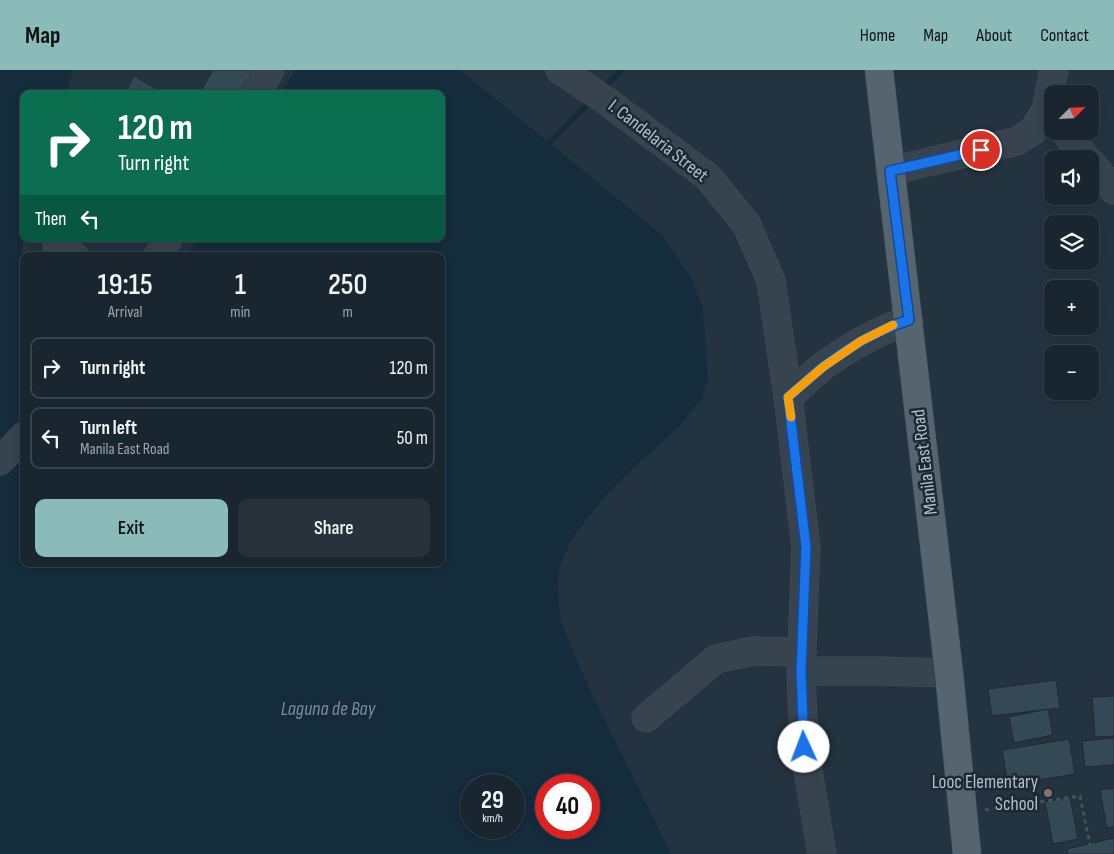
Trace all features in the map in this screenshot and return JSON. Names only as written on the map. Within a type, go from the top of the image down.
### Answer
[{"type":"main road","name":"Manila East Road","points":[[879,70],[949,673],[967,854]]},
{"type":"street","points":[[258,90],[270,70]]},
{"type":"street","name":"I. Candelaria Street","points":[[560,70],[708,178],[747,225],[771,281],[788,397],[806,547],[801,661],[804,747],[822,854]]},
{"type":"street","points":[[1052,85],[1054,70]]},
{"type":"street","points":[[890,171],[1017,141],[1033,131],[1044,119]]},
{"type":"street","points":[[1071,140],[1080,150]]},
{"type":"street","points":[[1099,172],[1114,190]]},
{"type":"street","points":[[788,397],[823,367],[861,341],[889,327],[909,320]]},
{"type":"street","points":[[0,461],[20,440]]},
{"type":"street","points":[[646,718],[716,659],[754,651],[801,661],[879,671],[949,673]]},
{"type":"path","points":[[964,813],[1080,796],[1090,845]]},
{"type":"water","name":"Laguna de Bay","points":[[0,70],[73,70],[67,90],[20,90],[20,242],[23,242],[21,251],[23,252],[20,252],[20,567],[445,567],[445,252],[189,252],[195,242],[445,242],[445,90],[283,90],[295,70],[460,70],[662,235],[690,276],[703,309],[708,379],[702,398],[679,427],[631,470],[601,501],[571,540],[559,568],[558,591],[561,622],[588,686],[671,854],[0,854]]},
{"type":"building","points":[[213,70],[253,70],[241,90],[201,90]]},
{"type":"building","points":[[134,76],[158,90],[127,90]]},
{"type":"building","points":[[1056,680],[1060,708],[992,716],[988,689]]},
{"type":"building","points":[[1114,696],[1114,736],[1095,737],[1092,697]]},
{"type":"building","points":[[1048,709],[1053,735],[1014,743],[1009,717]]},
{"type":"building","points":[[1114,738],[1114,765],[1085,767],[1082,741]]},
{"type":"building","points":[[1069,739],[1075,774],[1008,785],[1002,750]]},
{"type":"building","points":[[1114,788],[1114,827],[1107,828],[1100,790]]},
{"type":"building","points":[[1070,797],[1078,839],[1053,844],[1045,802]]},
{"type":"building","points":[[1114,838],[1114,854],[1068,854],[1067,849]]},
{"type":"waterway","points":[[601,91],[621,70]]},
{"type":"waterway","points":[[549,143],[592,99]]},
{"type":"slow traffic","points":[[791,417],[788,397],[823,367],[861,341],[893,325]]},
{"type":"place","name":"Looc Elementary School","points":[[1048,793]]},
{"type":"route","points":[[804,747],[801,671],[806,547],[788,397],[823,367],[861,341],[889,327],[909,320],[890,171],[981,150]]}]
